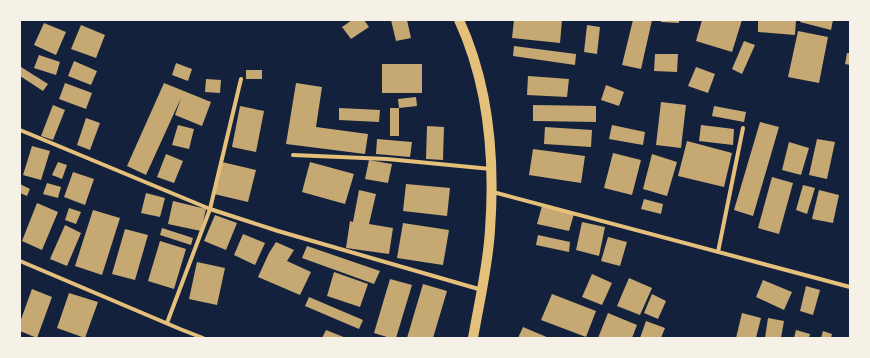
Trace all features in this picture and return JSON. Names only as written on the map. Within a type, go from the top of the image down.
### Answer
[{"type":"main road","points":[[459,20],[465,33],[479,76],[491,150],[492,192],[490,232],[482,290],[473,338]]},
{"type":"street","points":[[167,323],[210,209],[241,79]]},
{"type":"street","points":[[718,252],[743,128]]},
{"type":"street","points":[[20,130],[210,209],[278,231],[482,290]]},
{"type":"street","points":[[293,155],[387,159],[491,169]]},
{"type":"street","points":[[492,192],[850,287]]},
{"type":"street","points":[[20,260],[203,338]]},
{"type":"building","points":[[352,20],[364,20],[369,27],[351,39],[342,27]]},
{"type":"building","points":[[391,20],[407,20],[411,38],[396,41]]},
{"type":"building","points":[[514,20],[562,20],[560,43],[512,38]]},
{"type":"building","points":[[633,20],[652,20],[641,69],[622,65]]},
{"type":"building","points":[[661,20],[679,20],[679,23],[661,22]]},
{"type":"building","points":[[702,20],[742,20],[732,52],[696,41]]},
{"type":"building","points":[[758,20],[796,20],[795,35],[758,32]]},
{"type":"building","points":[[801,20],[833,20],[831,30],[800,22]]},
{"type":"building","points":[[44,23],[66,32],[56,55],[34,45]]},
{"type":"building","points":[[81,25],[105,35],[96,58],[71,49]]},
{"type":"building","points":[[587,25],[600,27],[597,54],[584,52]]},
{"type":"building","points":[[798,31],[828,37],[819,83],[788,77]]},
{"type":"building","points":[[744,41],[755,45],[742,74],[732,69]]},
{"type":"building","points":[[514,46],[576,54],[575,65],[513,56]]},
{"type":"building","points":[[847,53],[850,53],[850,65],[845,64]]},
{"type":"building","points":[[655,54],[678,54],[677,72],[654,71]]},
{"type":"building","points":[[39,55],[60,62],[56,75],[34,68]]},
{"type":"building","points":[[74,61],[97,71],[91,85],[68,76]]},
{"type":"building","points":[[176,63],[192,69],[188,81],[172,75]]},
{"type":"building","points":[[382,64],[422,64],[422,93],[382,93]]},
{"type":"building","points":[[21,67],[48,84],[43,91],[20,76]]},
{"type":"building","points":[[696,67],[715,74],[708,93],[688,86]]},
{"type":"building","points":[[246,70],[262,70],[262,79],[246,79]]},
{"type":"building","points":[[528,76],[569,79],[567,97],[527,95]]},
{"type":"building","points":[[206,79],[221,80],[220,93],[205,92]]},
{"type":"building","points":[[65,83],[92,93],[86,109],[59,99]]},
{"type":"building","points":[[164,83],[211,102],[202,126],[175,115],[181,98],[146,175],[127,166]]},
{"type":"building","points":[[296,83],[322,87],[316,127],[368,134],[365,154],[286,144]]},
{"type":"building","points":[[606,85],[624,92],[619,106],[601,100]]},
{"type":"building","points":[[416,97],[417,106],[399,108],[398,99]]},
{"type":"building","points":[[661,102],[686,105],[681,148],[656,145]]},
{"type":"building","points":[[53,105],[65,110],[53,140],[41,136]]},
{"type":"building","points":[[533,105],[596,106],[596,122],[533,121]]},
{"type":"building","points":[[240,106],[264,111],[256,152],[232,147]]},
{"type":"building","points":[[714,106],[746,112],[744,122],[712,116]]},
{"type":"building","points":[[339,108],[380,110],[379,122],[339,120]]},
{"type":"building","points":[[390,108],[399,108],[399,136],[390,136]]},
{"type":"building","points":[[86,118],[100,123],[90,150],[77,145]]},
{"type":"building","points":[[760,122],[779,127],[753,216],[734,210]]},
{"type":"building","points":[[178,125],[194,129],[189,149],[172,145]]},
{"type":"building","points":[[612,125],[645,132],[643,145],[609,139]]},
{"type":"building","points":[[701,125],[734,129],[733,145],[699,141]]},
{"type":"building","points":[[427,126],[444,127],[443,160],[426,159]]},
{"type":"building","points":[[545,127],[592,130],[591,147],[544,144]]},
{"type":"building","points":[[377,139],[412,142],[410,157],[376,154]]},
{"type":"building","points":[[817,139],[835,142],[827,179],[809,175]]},
{"type":"building","points":[[687,141],[732,153],[724,187],[678,176]]},
{"type":"building","points":[[789,142],[809,148],[801,175],[782,170]]},
{"type":"building","points":[[32,146],[50,151],[41,180],[23,175]]},
{"type":"building","points":[[533,149],[585,156],[581,183],[529,175]]},
{"type":"building","points":[[613,153],[641,160],[632,195],[604,188]]},
{"type":"building","points":[[166,154],[183,161],[174,183],[157,177]]},
{"type":"building","points":[[652,154],[677,162],[667,196],[643,189]]},
{"type":"building","points":[[369,160],[392,164],[388,183],[365,179]]},
{"type":"building","points":[[58,162],[67,165],[62,179],[52,175]]},
{"type":"building","points":[[222,162],[256,170],[248,202],[214,194]]},
{"type":"building","points":[[310,162],[354,174],[345,204],[302,192]]},
{"type":"building","points":[[73,172],[94,179],[85,205],[64,197]]},
{"type":"building","points":[[772,177],[793,183],[779,234],[758,228]]},
{"type":"building","points":[[47,183],[61,187],[58,198],[43,194]]},
{"type":"building","points":[[20,184],[30,189],[27,196],[20,193]]},
{"type":"building","points":[[406,184],[450,188],[447,216],[403,211]]},
{"type":"building","points":[[803,185],[815,188],[807,214],[796,210]]},
{"type":"building","points":[[359,190],[376,194],[369,224],[393,228],[389,254],[346,248],[350,221],[353,222]]},
{"type":"building","points":[[819,190],[839,195],[833,223],[812,219]]},
{"type":"building","points":[[146,193],[165,198],[160,217],[141,213]]},
{"type":"building","points":[[644,199],[663,204],[661,214],[641,209]]},
{"type":"building","points":[[173,201],[206,209],[201,231],[168,224]]},
{"type":"building","points":[[37,203],[58,212],[42,250],[22,241]]},
{"type":"building","points":[[542,206],[574,214],[569,231],[537,224]]},
{"type":"building","points":[[69,208],[81,212],[76,224],[65,220]]},
{"type":"building","points":[[93,210],[120,218],[102,275],[75,266]]},
{"type":"building","points":[[215,215],[237,223],[226,250],[204,241]]},
{"type":"building","points":[[582,222],[605,227],[599,256],[576,250]]},
{"type":"building","points":[[403,223],[449,230],[443,265],[397,258]]},
{"type":"building","points":[[65,225],[81,233],[67,266],[50,259]]},
{"type":"building","points":[[162,228],[193,238],[191,245],[160,235]]},
{"type":"building","points":[[125,229],[148,235],[135,280],[112,274]]},
{"type":"building","points":[[243,234],[265,243],[255,265],[234,255]]},
{"type":"building","points":[[538,235],[570,242],[569,252],[536,245]]},
{"type":"building","points":[[608,237],[627,242],[620,266],[601,261]]},
{"type":"building","points":[[160,241],[186,249],[174,289],[148,281]]},
{"type":"building","points":[[276,242],[294,250],[287,261],[311,272],[300,295],[258,277]]},
{"type":"building","points":[[307,246],[380,271],[374,284],[302,258]]},
{"type":"building","points":[[197,262],[225,268],[217,305],[189,299]]},
{"type":"building","points":[[334,272],[368,284],[360,307],[327,296]]},
{"type":"building","points":[[592,274],[612,283],[602,305],[582,297]]},
{"type":"building","points":[[629,278],[652,288],[640,315],[617,306]]},
{"type":"building","points":[[390,279],[412,285],[396,338],[390,338],[374,333]]},
{"type":"building","points":[[763,280],[792,292],[784,310],[756,297]]},
{"type":"building","points":[[423,284],[447,291],[433,338],[407,338]]},
{"type":"building","points":[[806,286],[820,290],[813,315],[800,311]]},
{"type":"building","points":[[32,289],[52,297],[37,338],[20,331],[20,322]]},
{"type":"building","points":[[69,293],[98,302],[85,338],[57,328]]},
{"type":"building","points":[[552,294],[596,311],[586,337],[541,320]]},
{"type":"building","points":[[652,294],[666,301],[658,319],[644,313]]},
{"type":"building","points":[[309,297],[363,320],[359,329],[305,306]]},
{"type":"building","points":[[608,313],[637,325],[632,338],[598,338]]},
{"type":"building","points":[[742,313],[761,318],[756,338],[736,338]]},
{"type":"building","points":[[768,318],[784,321],[781,338],[765,338]]},
{"type":"building","points":[[646,321],[665,328],[661,338],[640,338]]},
{"type":"building","points":[[523,327],[549,338],[518,338]]},
{"type":"building","points":[[326,330],[346,338],[322,338]]},
{"type":"building","points":[[796,330],[810,334],[809,338],[794,338]]},
{"type":"building","points":[[823,331],[832,334],[831,338],[821,338]]}]
